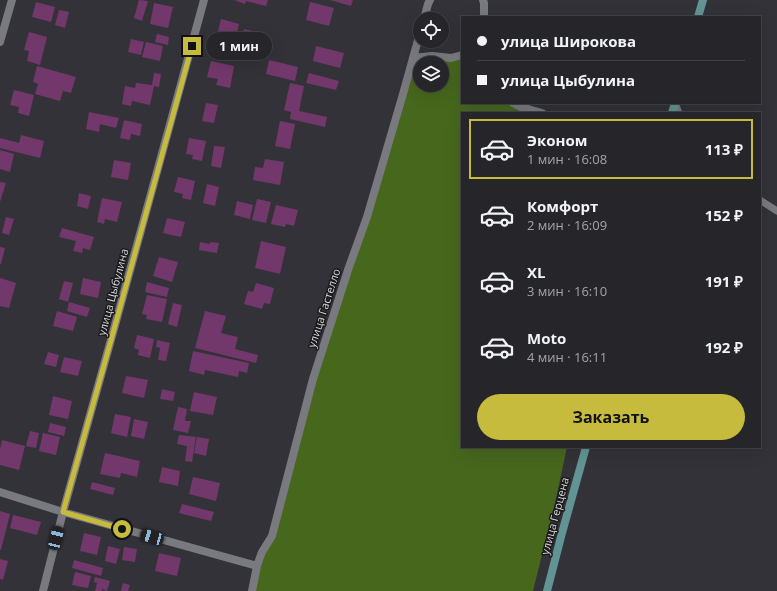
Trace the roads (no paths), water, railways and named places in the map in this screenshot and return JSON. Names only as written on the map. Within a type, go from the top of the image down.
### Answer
[{"type":"main road","points":[[698,16],[703,0]]},
{"type":"main road","name":"улица Герцена","points":[[547,591],[586,448]]},
{"type":"street","points":[[0,42],[12,0]]},
{"type":"street","name":"улица Цыбулина","points":[[43,591],[63,512],[204,0]]},
{"type":"street","points":[[483,0],[484,16]]},
{"type":"street","points":[[426,12],[429,2]]},
{"type":"street","points":[[449,58],[461,55]]},
{"type":"street","name":"улица Гастелло","points":[[252,591],[257,566],[262,552],[272,536],[313,379],[349,267],[367,217],[413,58]]},
{"type":"street","points":[[516,104],[538,112]]},
{"type":"street","points":[[0,492],[63,512],[257,566]]},
{"type":"lane","points":[[761,201],[777,211]]}]
